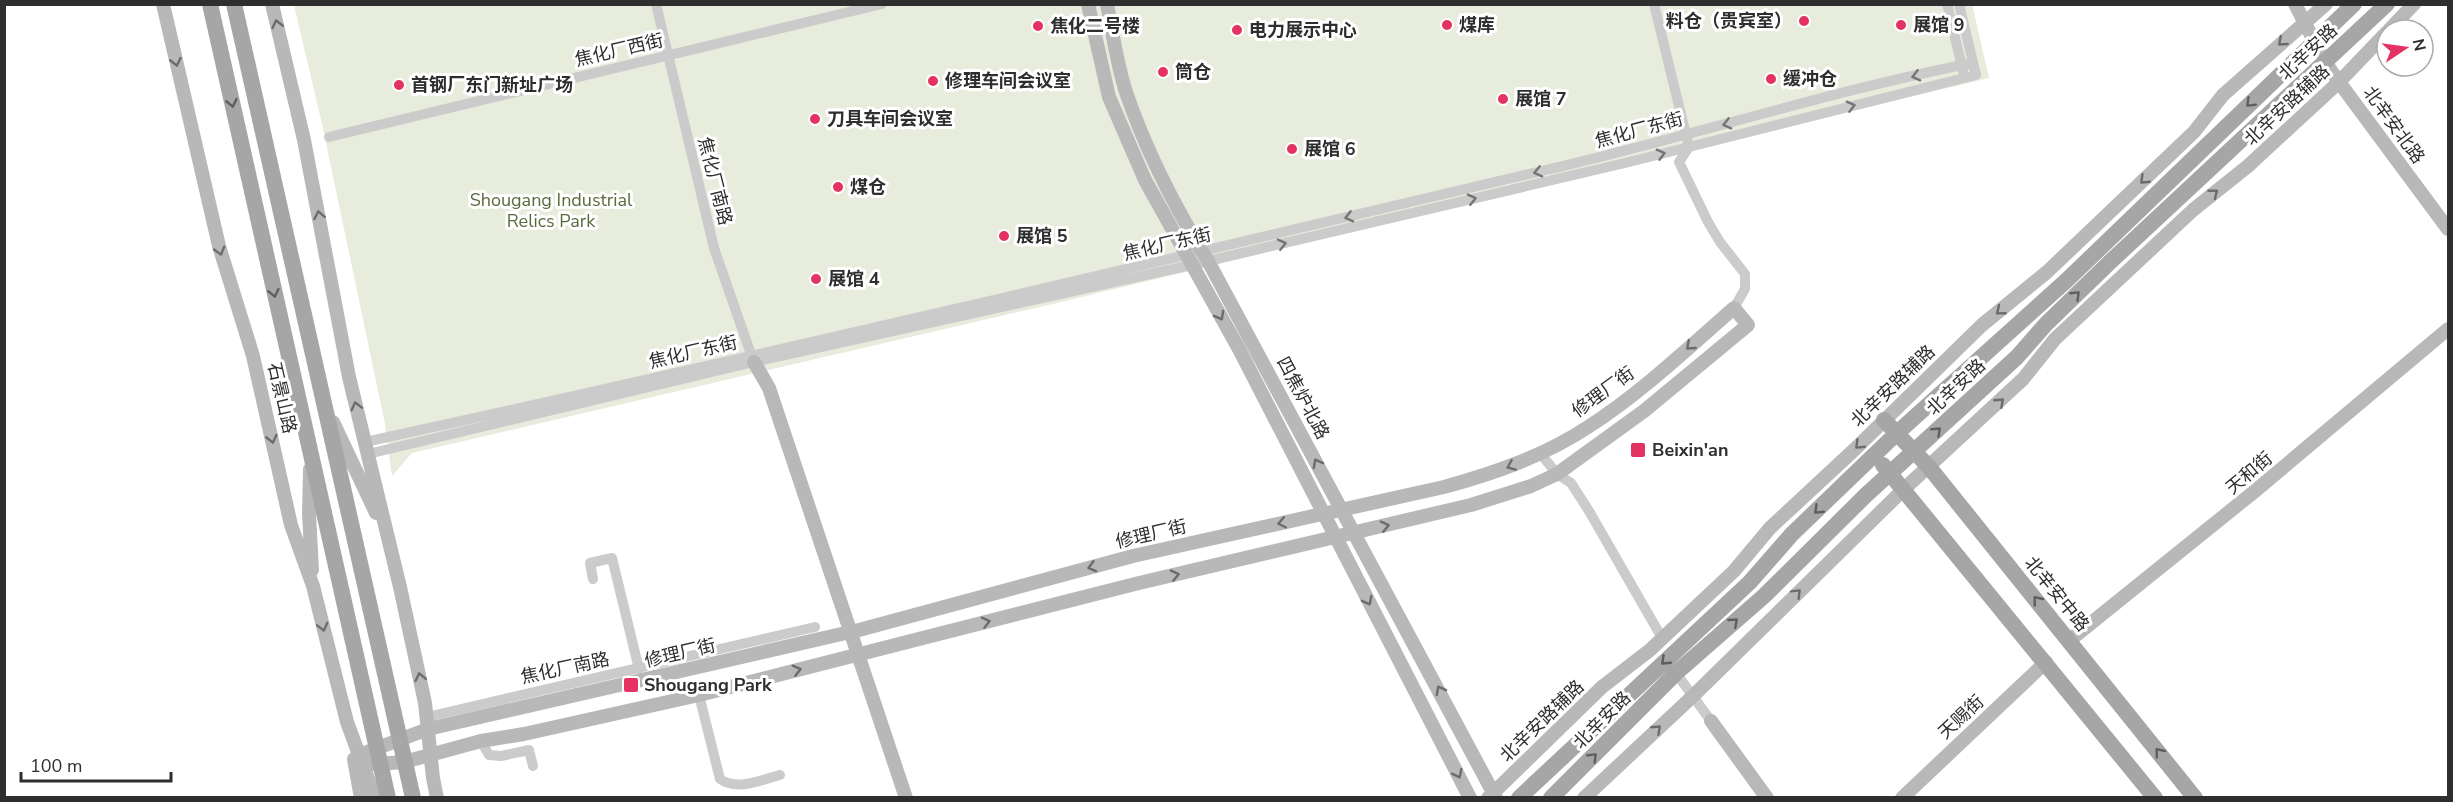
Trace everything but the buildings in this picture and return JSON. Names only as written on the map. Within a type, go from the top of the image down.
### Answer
[{"type":"main road","name":"石景山路","points":[[210,4],[388,798]]},
{"type":"main road","points":[[234,4],[413,798]]},
{"type":"main road","name":"北辛安路","points":[[1519,798],[1750,582],[1792,534],[1897,433],[2121,229],[2354,4]]},
{"type":"main road","name":"北辛安路","points":[[1551,798],[1676,673],[1764,596],[1890,472],[2017,357],[2046,324],[2110,262],[2387,4]]},
{"type":"main road","name":"北辛安中路","points":[[1884,420],[1929,467],[2195,798]]},
{"type":"main road","points":[[1874,456],[1904,489],[2155,798]]},
{"type":"street","name":"石景山路","points":[[163,4],[219,246],[252,356],[291,525],[313,586],[347,722],[375,798]]},
{"type":"street","points":[[272,4],[304,140],[349,377],[400,587],[427,723],[437,798]]},
{"type":"street","name":"焦化厂南路","points":[[656,4],[714,248],[752,359]]},
{"type":"street","name":"焦化厂西街","points":[[329,137],[882,4]]},
{"type":"street","name":"四焦炉北路","points":[[1088,4],[1109,97],[1145,180],[1239,350],[1470,798]]},
{"type":"street","name":"四焦炉北路","points":[[1107,4],[1126,93],[1141,134],[1164,183],[1356,533],[1493,796]]},
{"type":"street","points":[[780,775],[739,785],[728,785],[720,779],[699,695],[1139,583],[1471,506],[1530,486],[1557,474],[1644,411],[1748,325],[1734,308],[1745,289],[1745,274],[1720,242],[1708,222],[1679,162],[1689,147],[1654,4]]},
{"type":"street","points":[[1947,4],[1964,78]]},
{"type":"street","points":[[1959,4],[1973,63]]},
{"type":"street","name":"北辛安北路","points":[[2295,4],[2325,62],[2448,229]]},
{"type":"street","name":"北辛安路辅路","points":[[1493,796],[1602,687],[1662,638],[1734,571],[1770,528],[1982,325],[2047,272],[2194,132],[2223,95],[2305,25],[2326,4]]},
{"type":"street","name":"北辛安路辅路","points":[[2401,18],[2414,4]]},
{"type":"street","name":"北辛安路辅路","points":[[1584,798],[1693,696],[1904,489],[2023,379],[2055,339],[2193,210],[2248,166],[2339,82],[2375,45]]},
{"type":"street","name":"焦化厂东街","points":[[366,448],[752,359],[1189,261],[1689,147],[1976,75],[1973,63],[1961,65],[1206,257]]},
{"type":"street","points":[[2047,272],[2121,229]]},
{"type":"street","points":[[2110,262],[2157,243]]},
{"type":"street","name":"修理厂街","points":[[361,760],[379,755],[399,739],[427,723],[852,632],[1133,556],[1343,510],[1455,484],[1495,472],[1540,453],[1587,428],[1628,400],[1734,308]]},
{"type":"street","name":"天和街","points":[[2070,640],[2255,491],[2448,329]]},
{"type":"street","points":[[752,359],[769,388],[860,654],[906,798]]},
{"type":"street","points":[[326,405],[376,513],[400,587]]},
{"type":"street","points":[[1540,453],[1557,474],[1571,483],[1662,638],[1720,610]]},
{"type":"street","points":[[310,458],[309,514],[313,586]]},
{"type":"street","points":[[593,579],[590,563],[612,558],[639,669]]},
{"type":"street","name":"焦化厂南路","points":[[427,723],[815,627]]},
{"type":"street","name":"天赐街","points":[[1902,798],[2046,662]]},
{"type":"street","points":[[1676,673],[1767,798]]},
{"type":"street","name":"修理厂街","points":[[379,755],[404,762],[481,741],[524,734],[699,695]]},
{"type":"street","points":[[347,722],[361,798]]},
{"type":"street","points":[[481,741],[489,755],[501,756],[529,750],[533,766]]},
{"type":"green space","name":"Shougang Industrial Relics Park","points":[[1972,4],[1989,78],[1061,302],[412,453],[392,476],[385,424],[322,124],[294,5]]},
{"type":"place","name":"料仓（贵宾室）","points":[[1804,21]]},
{"type":"place","name":"煤库","points":[[1447,25]]},
{"type":"place","name":"展馆 9","points":[[1901,25]]},
{"type":"place","name":"焦化二号楼","points":[[1038,26]]},
{"type":"place","name":"电力展示中心","points":[[1237,30]]},
{"type":"place","name":"筒仓","points":[[1163,72]]},
{"type":"place","name":"缓冲仓","points":[[1771,79]]},
{"type":"place","name":"修理车间会议室","points":[[933,81]]},
{"type":"place","name":"首钢厂东门新址广场","points":[[399,85]]},
{"type":"place","name":"展馆 7","points":[[1503,99]]},
{"type":"place","name":"刀具车间会议室","points":[[815,119]]},
{"type":"place","name":"展馆 6","points":[[1292,149]]},
{"type":"place","name":"煤仓","points":[[838,187]]},
{"type":"place","name":"展馆 5","points":[[1004,236]]},
{"type":"place","name":"展馆 4","points":[[816,279]]},
{"type":"place","name":"Beixin'an","points":[[1638,450]]},
{"type":"place","name":"Shougang Park","points":[[631,685]]}]
